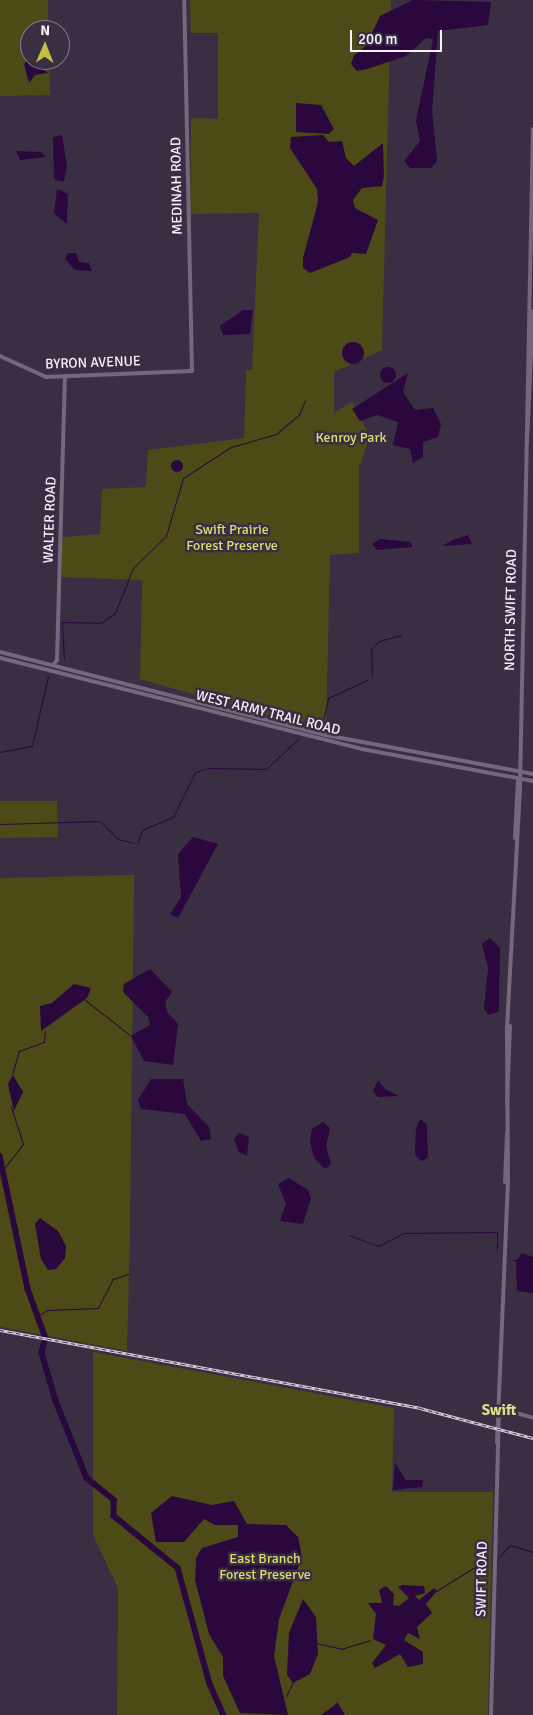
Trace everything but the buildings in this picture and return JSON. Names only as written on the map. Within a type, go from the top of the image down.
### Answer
[{"type":"street","name":"MEDINAH ROAD","points":[[184,0],[191,372]]},
{"type":"street","name":"NORTH SWIFT ROAD","points":[[505,1182],[527,442],[533,129]]},
{"type":"street","name":"NORTH SWIFT ROAD","points":[[527,442],[533,311]]},
{"type":"street","name":"BYRON AVENUE","points":[[0,356],[40,376],[191,372]]},
{"type":"street","name":"WALTER ROAD","points":[[54,664],[65,376]]},
{"type":"street","name":"WEST ARMY TRAIL ROAD","points":[[0,652],[54,664],[325,734],[533,774]]},
{"type":"street","name":"WEST ARMY TRAIL ROAD","points":[[0,658],[47,668],[362,749],[533,781]]},
{"type":"street","points":[[47,668],[54,664]]},
{"type":"street","name":"SWIFT ROAD","points":[[491,1715],[505,1182]]},
{"type":"street","points":[[499,1408],[533,1418]]},
{"type":"green space","points":[[0,0],[48,0],[48,20],[20,20],[20,70],[49,70],[50,95],[0,96]]},
{"type":"green space","name":"Swift Prairie Forest Preserve","points":[[190,0],[391,0],[382,350],[334,372],[334,413],[352,402],[370,437],[359,467],[359,553],[330,555],[326,732],[140,679],[142,580],[62,577],[62,537],[100,534],[102,489],[146,487],[148,450],[244,438],[246,370],[252,370],[259,213],[190,214],[191,118],[218,119],[218,33],[191,33]]},
{"type":"green space","points":[[0,801],[57,801],[58,837],[0,838]]},
{"type":"green space","points":[[134,875],[127,1351],[0,1327],[0,878]]},
{"type":"green space","name":"East Branch Forest Preserve","points":[[93,1352],[394,1408],[392,1492],[493,1492],[488,1715],[117,1715],[118,1588],[93,1535]]},
{"type":"shaded area","points":[[413,0],[491,2],[488,25],[438,31],[432,111],[437,161],[431,168],[410,168],[404,161],[420,141],[416,121],[433,39],[426,38],[406,56],[367,69],[357,71],[351,64],[354,55],[366,46],[380,16]]},
{"type":"shaded area","points":[[26,70],[45,70],[48,73],[35,75],[29,83]]},
{"type":"shaded area","points":[[296,103],[321,105],[334,129],[329,134],[296,132]]},
{"type":"shaded area","points":[[62,135],[67,166],[64,181],[59,181],[54,179],[53,137]]},
{"type":"shaded area","points":[[323,135],[329,142],[342,141],[346,158],[354,166],[383,143],[384,176],[382,186],[362,188],[353,200],[355,208],[378,220],[366,254],[352,253],[350,257],[310,273],[303,268],[303,258],[318,202],[317,189],[290,148],[291,137]]},
{"type":"shaded area","points":[[16,151],[41,152],[46,157],[20,160]]},
{"type":"shaded area","points":[[57,189],[68,194],[67,224],[54,213]]},
{"type":"shaded area","points":[[68,253],[76,253],[79,262],[89,263],[92,271],[75,270],[65,259]]},
{"type":"shaded area","points":[[243,310],[253,310],[250,334],[223,335],[220,326]]},
{"type":"shaded area","points":[[353,342],[361,345],[364,353],[361,361],[353,364],[345,361],[342,353],[345,345]]},
{"type":"shaded area","points":[[385,367],[391,367],[396,372],[394,381],[385,383],[380,378],[380,372]]},
{"type":"shaded area","points":[[408,373],[403,392],[415,410],[433,408],[441,424],[438,437],[423,442],[423,457],[413,463],[410,449],[393,445],[398,422],[377,415],[360,421],[352,409]]},
{"type":"shaded area","points":[[179,460],[182,461],[182,471],[175,472],[172,471],[171,464],[172,461]]},
{"type":"shaded area","points":[[468,535],[472,544],[442,546],[453,540]]},
{"type":"shaded area","points":[[380,539],[411,542],[412,547],[377,550],[372,544]]},
{"type":"shaded area","points":[[193,837],[218,844],[178,918],[170,914],[181,897],[178,854]]},
{"type":"shaded area","points":[[490,938],[500,948],[499,1011],[489,1015],[484,1009],[488,968],[482,944]]},
{"type":"shaded area","points":[[150,969],[172,992],[165,1002],[167,1012],[178,1024],[173,1065],[144,1061],[131,1036],[150,1025],[148,1017],[123,992],[124,984]]},
{"type":"shaded area","points":[[74,984],[91,988],[87,998],[41,1031],[40,1006],[52,1003]]},
{"type":"shaded area","points":[[13,1075],[23,1092],[14,1111],[8,1084]]},
{"type":"shaded area","points":[[151,1079],[183,1079],[187,1104],[209,1127],[211,1139],[201,1141],[185,1114],[141,1109],[138,1100]]},
{"type":"shaded area","points":[[378,1080],[385,1089],[399,1096],[378,1097],[373,1091]]},
{"type":"shaded area","points":[[420,1119],[427,1124],[428,1158],[421,1161],[415,1155],[416,1128]]},
{"type":"shaded area","points":[[323,1122],[330,1128],[326,1146],[331,1164],[325,1169],[314,1158],[310,1142],[312,1129]]},
{"type":"shaded area","points":[[239,1133],[249,1137],[247,1156],[239,1152],[234,1139]]},
{"type":"shaded area","points":[[289,1178],[308,1190],[311,1198],[303,1224],[280,1221],[286,1204],[278,1184]]},
{"type":"shaded area","points":[[40,1218],[58,1231],[66,1246],[65,1258],[56,1269],[48,1270],[41,1259],[35,1224]]},
{"type":"shaded area","points":[[522,1253],[533,1257],[533,1293],[517,1291],[516,1261]]},
{"type":"shaded area","points":[[395,1463],[406,1480],[423,1480],[422,1487],[393,1490]]},
{"type":"shaded area","points":[[172,1496],[212,1505],[234,1501],[247,1524],[286,1525],[298,1537],[302,1557],[279,1619],[274,1656],[288,1715],[240,1713],[223,1676],[223,1657],[209,1634],[195,1580],[196,1558],[202,1548],[238,1537],[238,1525],[215,1525],[204,1519],[184,1542],[156,1542],[151,1513]]},
{"type":"shaded area","points":[[402,1585],[424,1586],[425,1593],[415,1596],[419,1600],[434,1588],[437,1591],[426,1604],[432,1613],[417,1627],[420,1639],[408,1633],[404,1640],[423,1652],[423,1664],[408,1667],[400,1654],[375,1668],[372,1663],[386,1645],[373,1639],[376,1614],[368,1603],[382,1603],[379,1590],[386,1586],[394,1594],[393,1605],[399,1606],[409,1598],[398,1587]]},
{"type":"shaded area","points":[[303,1599],[316,1617],[318,1654],[310,1674],[293,1683],[287,1675],[289,1633]]},
{"type":"shaded area","points":[[337,1702],[345,1715],[321,1715],[335,1705]]},
{"type":"waterway","points":[[64,659],[62,622],[101,623],[115,613],[133,568],[166,536],[183,478],[231,447],[276,434],[299,415],[305,400]]},
{"type":"waterway","points":[[372,675],[371,649],[379,641],[401,635]]},
{"type":"waterway","points":[[0,752],[32,746],[48,676]]},
{"type":"waterway","points":[[322,725],[328,698],[367,680]]},
{"type":"waterway","points":[[138,843],[142,830],[173,817],[195,772],[209,768],[266,769],[298,739]]},
{"type":"waterway","points":[[0,824],[100,821],[118,839],[134,843]]},
{"type":"waterway","points":[[85,1000],[131,1036]]},
{"type":"waterway","points":[[12,1075],[19,1051],[44,1042],[45,1031]]},
{"type":"waterway","points":[[9,1081],[9,1091]]},
{"type":"waterway","points":[[5,1167],[23,1144],[11,1106]]},
{"type":"waterway","points":[[0,1156],[28,1289],[45,1336]]},
{"type":"waterway","points":[[349,1235],[378,1246],[404,1233],[497,1232],[497,1248]]},
{"type":"waterway","points":[[36,1317],[47,1310],[98,1308],[113,1279],[128,1274]]},
{"type":"waterway","points":[[45,1341],[42,1353],[56,1401],[87,1478],[114,1500],[114,1516],[178,1568],[210,1684],[224,1715]]},
{"type":"waterway","points":[[499,1557],[510,1545],[533,1552]]},
{"type":"waterway","points":[[436,1591],[488,1559]]},
{"type":"waterway","points":[[316,1643],[341,1649],[370,1640]]},
{"type":"waterway","points":[[286,1696],[293,1682]]},
{"type":"railway","points":[[0,1330],[420,1408],[533,1438]]},
{"type":"district","name":"Swift","points":[[499,1411]]},
{"type":"park label","name":"Kenroy Park","points":[[351,438]]}]
